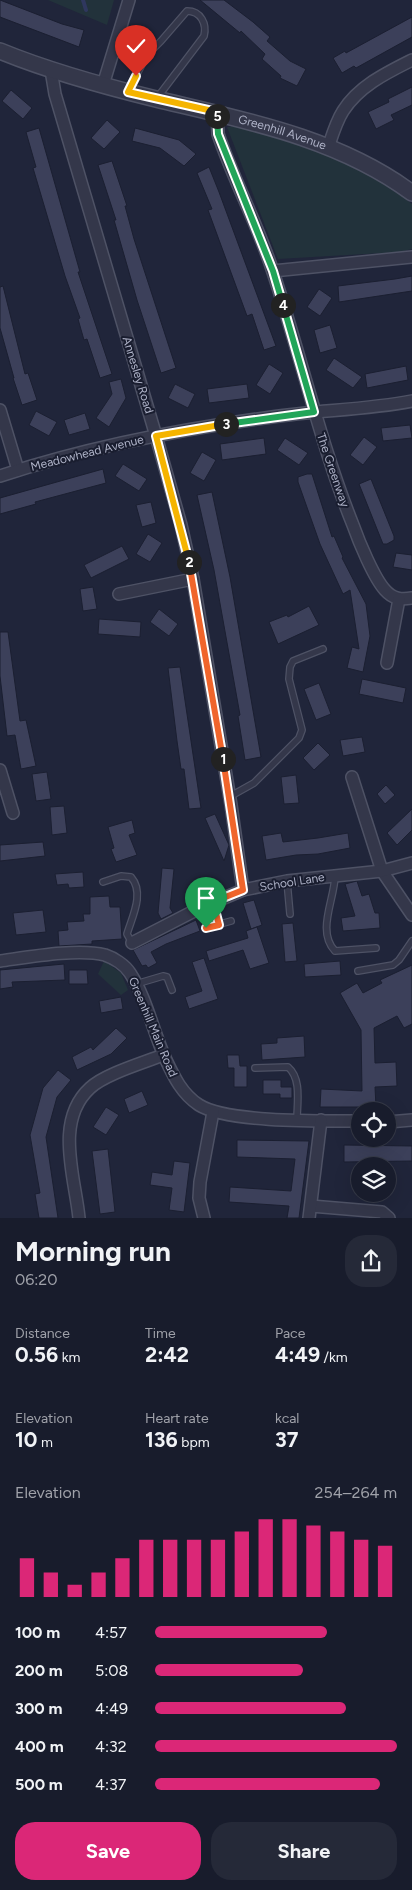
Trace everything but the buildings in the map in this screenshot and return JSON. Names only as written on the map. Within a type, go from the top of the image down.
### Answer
[{"type":"street","points":[[103,85],[129,0]]},
{"type":"street","name":"Greenhill Avenue","points":[[0,51],[51,70],[128,92],[217,112],[268,126],[366,164],[412,193]]},
{"type":"street","points":[[328,148],[342,112],[354,95],[377,78],[412,60]]},
{"type":"street","name":"Annesley Road","points":[[51,70],[55,94],[181,525],[193,579],[243,890]]},
{"type":"street","name":"The Greenway","points":[[217,112],[218,134],[273,271],[338,488],[361,545],[383,588],[390,595],[399,599]]},
{"type":"street","points":[[273,271],[412,256]]},
{"type":"street","name":"Meadowhead Avenue","points":[[0,476],[156,436],[272,417],[390,406],[412,401]]},
{"type":"street","points":[[0,410],[18,470]]},
{"type":"street","points":[[120,594],[193,579]]},
{"type":"street","points":[[388,663],[399,599],[412,598]]},
{"type":"street","points":[[0,770],[13,813]]},
{"type":"street","points":[[352,777],[382,870],[412,915]]},
{"type":"street","name":"School Lane","points":[[132,943],[213,902],[243,890],[287,882],[382,870],[412,863]]},
{"type":"street","name":"Greenhill Main Road","points":[[0,961],[94,953],[110,957],[125,966],[136,984],[175,1080],[188,1097],[213,1112],[236,1116],[351,1121]]},
{"type":"street","points":[[79,1218],[69,1133],[78,1102],[90,1088],[98,1083],[113,1075],[164,1055]]},
{"type":"street","points":[[204,1218],[200,1198],[200,1182],[213,1112]]},
{"type":"street","points":[[309,1218],[321,1120]]},
{"type":"street","points":[[396,1121],[412,1120]]},
{"type":"street","points":[[311,1206],[382,1212],[389,1218]]},
{"type":"lane","points":[[128,92],[147,55],[187,11],[192,11],[203,20],[206,30],[204,36],[156,99]]},
{"type":"lane","points":[[113,53],[147,55]]},
{"type":"lane","points":[[229,797],[254,782],[298,738],[302,730],[289,679],[290,667],[293,661],[323,649]]},
{"type":"lane","points":[[103,882],[121,876],[131,877],[136,883],[138,890],[136,902],[127,934],[132,943]]},
{"type":"lane","points":[[335,876],[334,893],[327,912],[328,936],[331,946],[336,951],[376,948]]},
{"type":"lane","points":[[287,882],[290,914]]},
{"type":"lane","points":[[213,902],[219,925]]},
{"type":"lane","points":[[206,928],[231,921]]},
{"type":"lane","points":[[358,971],[393,965],[399,960],[412,941]]},
{"type":"lane","points":[[136,984],[163,976],[167,977],[172,990]]},
{"type":"lane","points":[[255,1068],[288,1067],[294,1071],[297,1080],[297,1120]]},
{"type":"shaded area","points":[[48,0],[114,0],[107,25]]},
{"type":"shaded area","points":[[239,126],[329,157],[393,190],[412,204],[412,249],[400,252],[278,259],[227,127]]},
{"type":"shaded area","points":[[104,961],[121,973],[128,990],[121,995],[98,974]]},
{"type":"waterway","points":[[83,0],[86,10]]},
{"type":"route","points":[[136,76],[128,92],[217,112],[218,134],[273,271],[314,412],[156,436],[181,525],[193,579],[231,805],[243,890],[213,902],[219,925],[206,928]]}]
